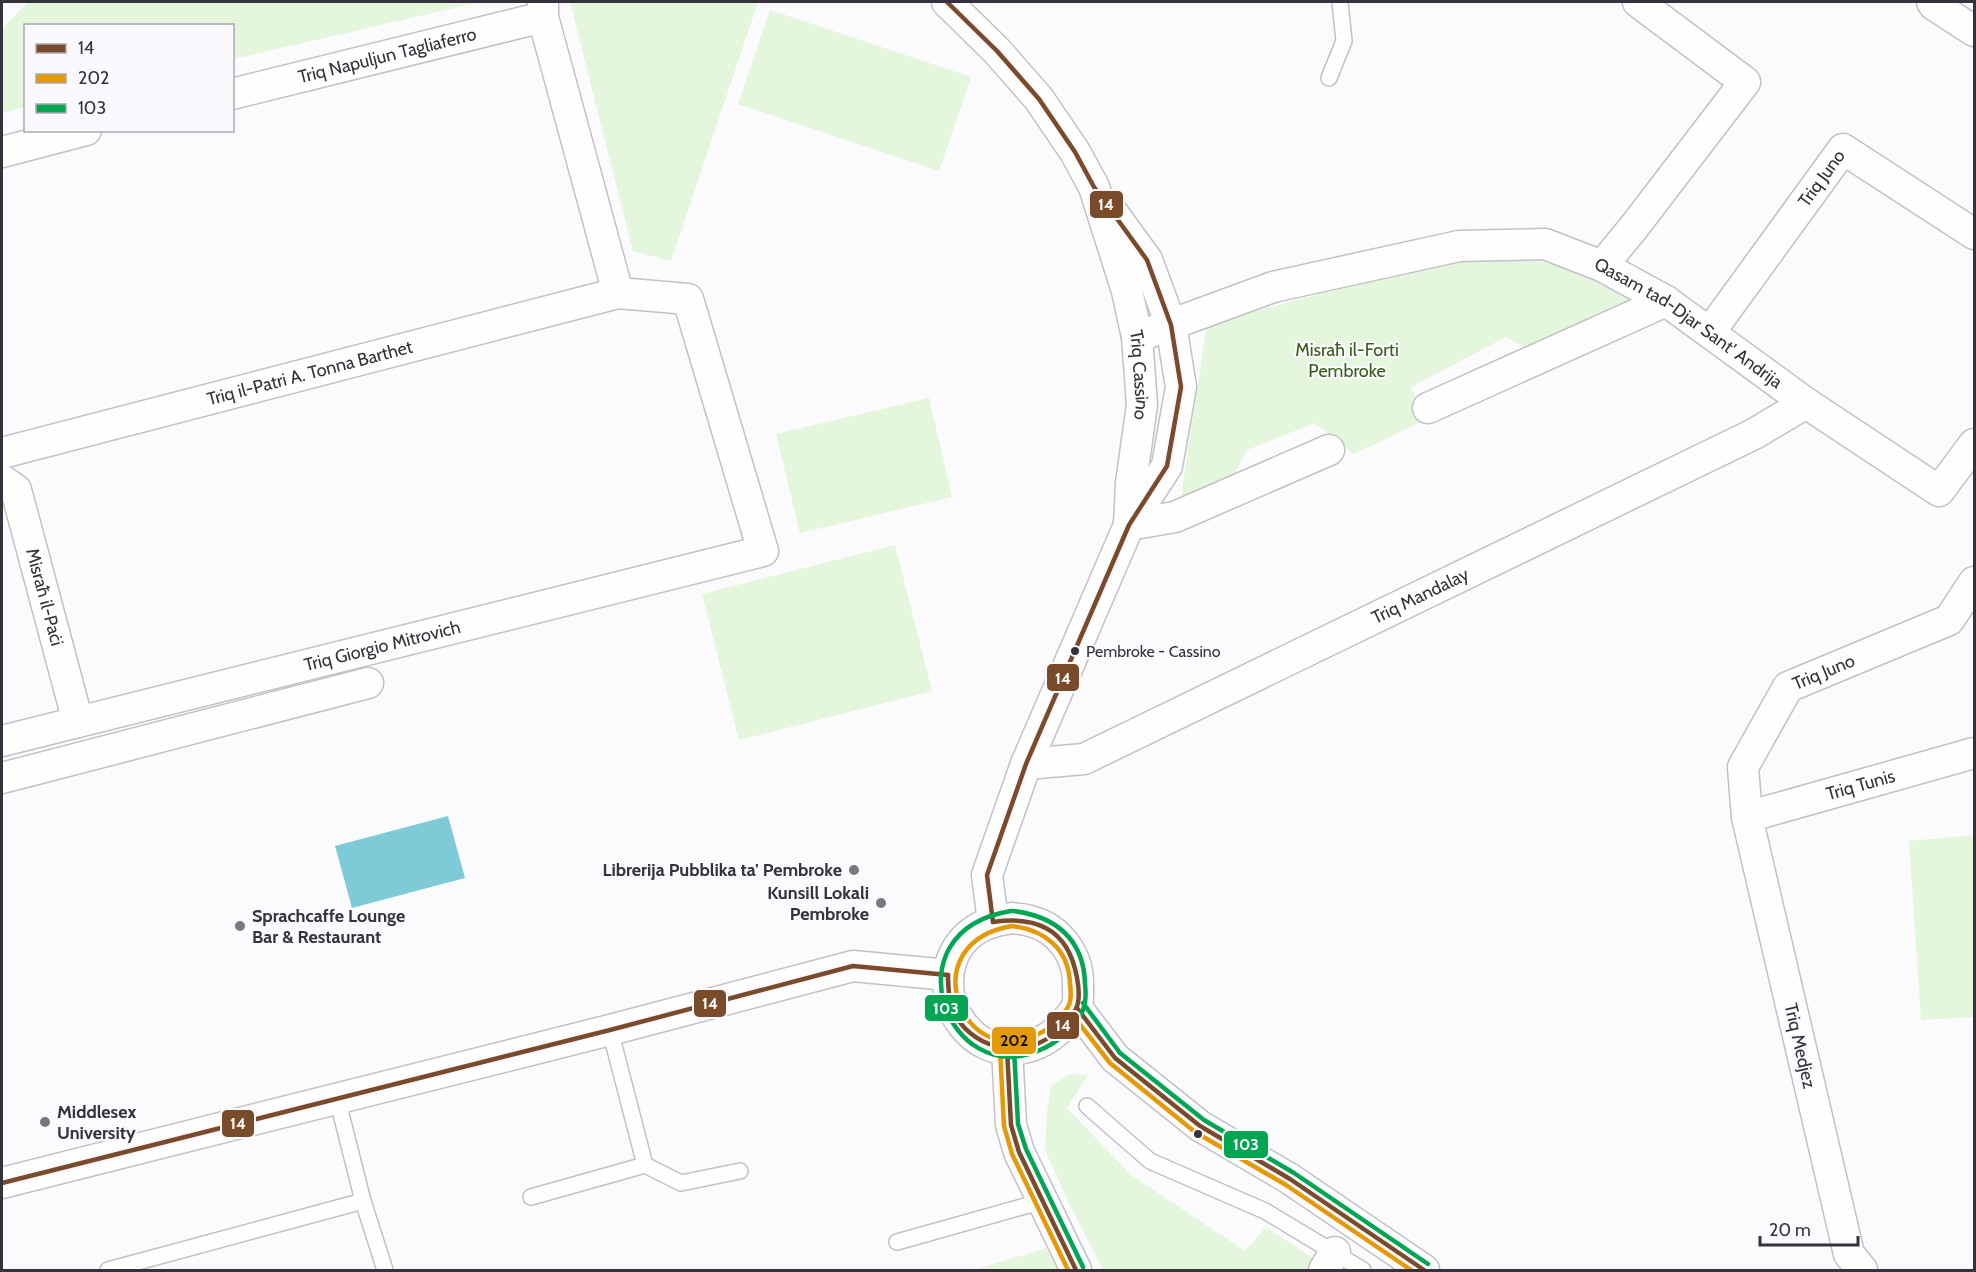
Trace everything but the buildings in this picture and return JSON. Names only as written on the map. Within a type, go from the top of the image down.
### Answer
[{"type":"street","name":"Triq Cassino","points":[[947,2],[997,51],[1039,99],[1075,152],[1094,187],[1127,291],[1137,337],[1142,405],[1131,483],[1129,525],[1026,764],[987,875],[993,922]]},
{"type":"street","name":"Qasam tad-Djar Sant' Andrija","points":[[1638,2],[1745,81],[1635,227],[1602,266],[1666,301],[1806,404],[1939,491],[1974,444]]},
{"type":"street","points":[[1932,2],[1974,32]]},
{"type":"street","points":[[543,9],[618,293]]},
{"type":"street","name":"Triq Napuljun Tagliaferro","points":[[234,93],[543,9]]},
{"type":"street","points":[[2,152],[78,132]]},
{"type":"street","name":"Triq Juno","points":[[1710,332],[1844,149],[1974,234]]},
{"type":"street","points":[[1094,187],[1147,260],[1171,325],[1181,387],[1167,466],[1129,525]]},
{"type":"street","points":[[1137,337],[1274,287],[1459,246],[1545,244],[1602,266]]},
{"type":"street","name":"Triq il-Patri A. Tonna Barthet","points":[[2,453],[618,293],[688,299],[763,551]]},
{"type":"street","points":[[1428,408],[1666,301]]},
{"type":"street","name":"Triq Mandalay","points":[[1026,764],[1084,759],[1754,434],[1806,404]]},
{"type":"street","points":[[1129,525],[1175,517],[1329,450]]},
{"type":"street","name":"Misraħ il-Paċi","points":[[2,480],[16,490],[78,722]]},
{"type":"street","name":"Triq Giorgio Mitrovich","points":[[2,741],[763,551]]},
{"type":"street","name":"Triq Juno","points":[[1747,817],[1743,767],[1788,687],[1949,620],[1974,582]]},
{"type":"street","points":[[2,778],[368,683]]},
{"type":"street","name":"Triq Tunis","points":[[1747,817],[1974,753]]},
{"type":"street","name":"Triq Medjez","points":[[1747,817],[1849,1254],[1862,1270]]},
{"type":"street","points":[[1012,918],[1031,921],[1049,929],[1064,942],[1074,959],[1078,978],[1077,1008],[1059,1031],[1044,1041],[1026,1048],[1007,1049],[987,1044],[969,1032],[956,1016],[948,996],[948,975],[953,957],[963,941],[976,930],[993,922],[1012,918]]},
{"type":"street","points":[[2,1183],[610,1030],[853,966],[948,975]]},
{"type":"street","points":[[1077,1008],[1115,1058],[1200,1126],[1290,1179],[1424,1270]]},
{"type":"street","points":[[1007,1049],[1011,1125],[1019,1152],[1076,1270]]},
{"type":"lane","points":[[1329,78],[1344,41],[1340,2]]},
{"type":"lane","points":[[610,1030],[645,1165]]},
{"type":"lane","points":[[337,1098],[363,1201],[385,1270]]},
{"type":"lane","points":[[1087,1106],[1150,1161],[1264,1211],[1329,1261],[1363,1270]]},
{"type":"lane","points":[[531,1197],[645,1165],[681,1183],[740,1171]]},
{"type":"lane","points":[[108,1270],[363,1201]]},
{"type":"lane","points":[[897,1242],[1042,1201]]},
{"type":"green space","points":[[28,2],[480,2],[234,59],[234,24],[24,24],[24,107],[2,113],[2,29]]},
{"type":"green space","points":[[570,2],[758,2],[671,261],[633,251]]},
{"type":"green space","points":[[770,10],[971,77],[939,171],[738,104]]},
{"type":"green space","name":"Misraħ il-Forti Pembroke","points":[[1475,253],[1553,264],[1627,292],[1630,306],[1527,349],[1506,337],[1411,387],[1425,420],[1354,454],[1315,423],[1247,450],[1234,475],[1181,497],[1207,324]]},
{"type":"green space","points":[[929,398],[952,497],[800,533],[776,434]]},
{"type":"green space","points":[[895,545],[932,691],[739,740],[702,594]]},
{"type":"green space","points":[[1974,835],[1974,1017],[1921,1020],[1909,841]]},
{"type":"green space","points":[[1070,1074],[1088,1075],[1067,1108],[1131,1175],[1245,1251],[1266,1227],[1319,1262],[1313,1270],[1103,1270],[1045,1150],[1051,1086]]},
{"type":"green space","points":[[1046,1248],[1058,1270],[974,1270]]},
{"type":"water","points":[[448,816],[465,878],[352,908],[335,846]]},
{"type":"transit line","name":"14","points":[[947,2],[997,51],[1039,99],[1075,152],[1094,187],[1147,260],[1171,325],[1181,387],[1167,466],[1129,525],[1026,764],[987,875],[993,922]]},
{"type":"transit line","name":"103","points":[[1011,911],[973,924],[950,947],[941,975],[944,1003],[957,1029],[979,1048],[1007,1057],[1040,1050],[1059,1039],[1080,1016],[1086,997],[1083,968],[1073,942],[1054,924],[1042,918],[1013,911]]},
{"type":"transit line","name":"14","points":[[948,975],[950,1001],[955,1015],[964,1027],[989,1044],[1003,1048],[1032,1046],[1046,1039],[1070,1018],[1078,1003],[1077,978],[1072,960],[1059,938],[1034,923],[993,922]]},
{"type":"transit line","name":"202","points":[[1012,926],[1024,928],[1045,937],[1060,951],[1069,972],[1071,996],[1065,1011],[1049,1028],[1034,1036],[1008,1041],[986,1035],[969,1020],[958,1000],[956,977],[963,955],[981,937],[1012,926]]},
{"type":"transit line","name":"14","points":[[2,1183],[610,1030],[853,966],[948,975]]},
{"type":"transit line","name":"103","points":[[1083,1003],[1120,1053],[1204,1120],[1294,1173],[1428,1264]]},
{"type":"transit line","name":"14","points":[[1077,1008],[1115,1058],[1200,1126],[1290,1179],[1424,1270]]},
{"type":"transit line","name":"202","points":[[1071,1013],[1110,1063],[1195,1132],[1286,1185],[1411,1270]]},
{"type":"transit line","name":"202","points":[[1000,1049],[1004,1126],[1012,1154],[1068,1270]]},
{"type":"transit line","name":"14","points":[[1007,1049],[1011,1125],[1019,1152],[1076,1270]]},
{"type":"transit line","name":"103","points":[[1014,1049],[1018,1124],[1026,1149],[1083,1267]]},
{"type":"place","name":"Pembroke - Cassino","points":[[1075,651]]},
{"type":"place","name":"Librerija Pubblika ta' Pembroke","points":[[854,870]]},
{"type":"place","name":"Kunsill Lokali Pembroke","points":[[881,903]]},
{"type":"place","name":"Sprachcaffe Lounge Bar & Restaurant","points":[[240,926]]},
{"type":"place","name":"Middlesex University","points":[[45,1122]]}]
